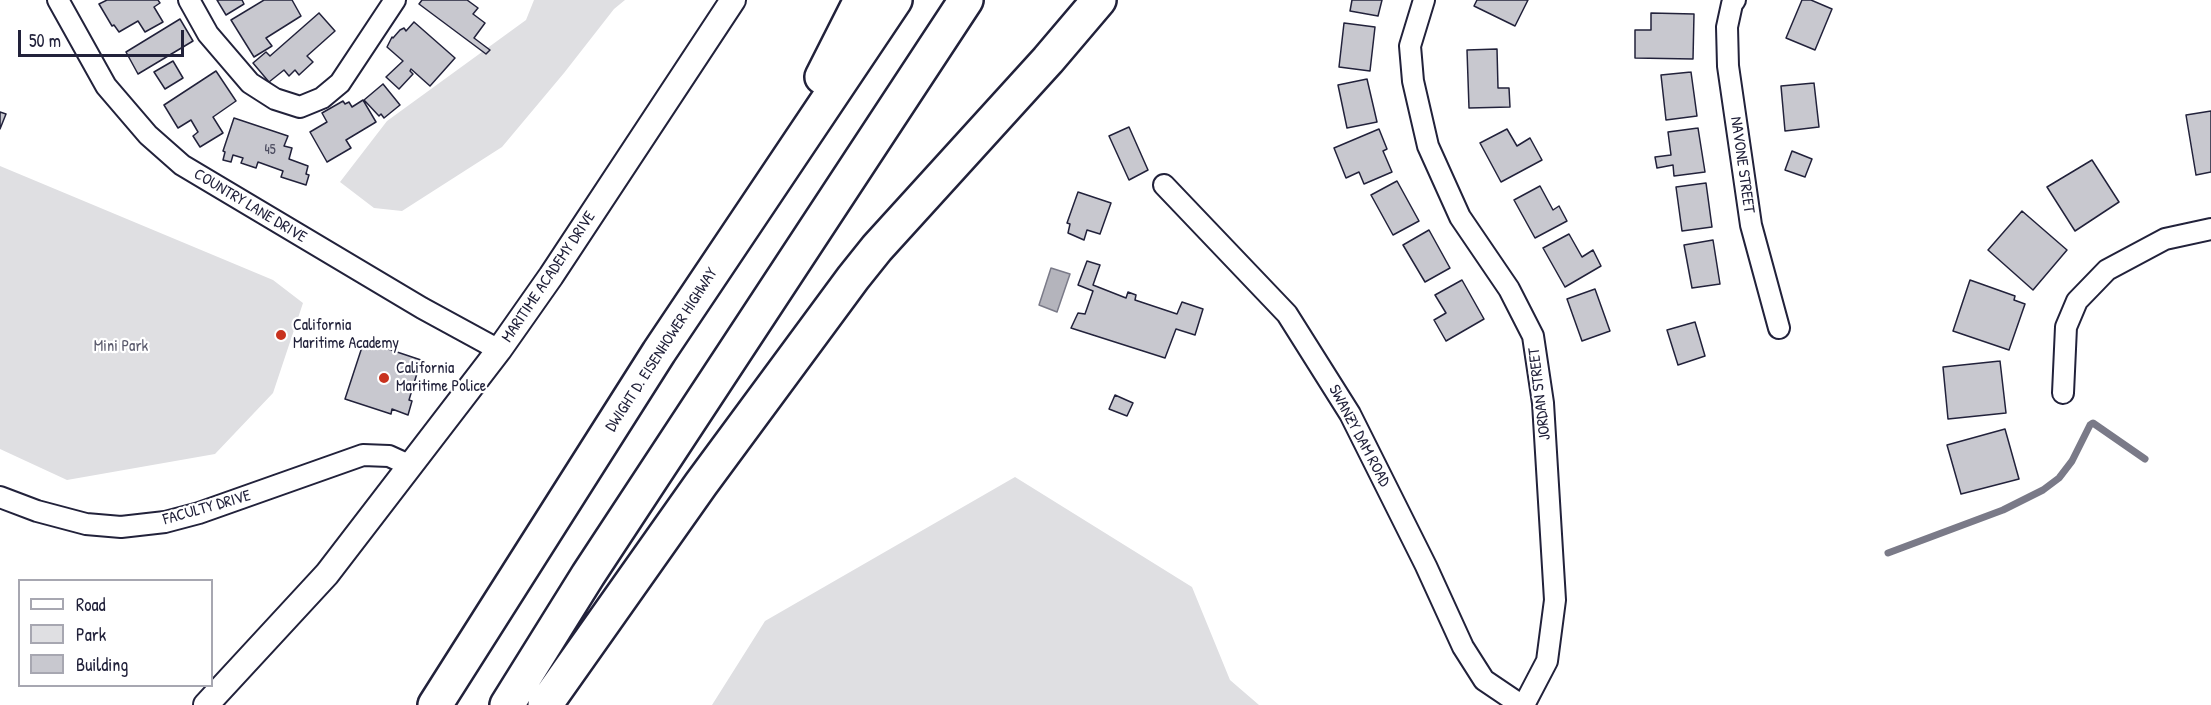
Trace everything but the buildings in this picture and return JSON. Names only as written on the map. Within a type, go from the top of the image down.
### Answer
[{"type":"highway","points":[[752,215],[861,0]]},
{"type":"highway","name":"DWIGHT D. EISENHOWER HIGHWAY","points":[[435,705],[659,352],[895,0]]},
{"type":"highway","points":[[507,705],[594,566],[966,0]]},
{"type":"highway","points":[[545,705],[701,484],[853,278],[877,248],[1100,0]]},
{"type":"street","name":"COUNTRY LANE DRIVE","points":[[58,0],[106,86],[148,135],[182,165],[412,302],[499,350]]},
{"type":"street","points":[[189,0],[208,34],[250,83],[274,99],[300,107],[322,98],[340,83],[395,0]]},
{"type":"street","name":"MARITIME ACADEMY DRIVE","points":[[206,705],[327,574],[499,350],[734,0]]},
{"type":"street","name":"JORDAN STREET","points":[[1424,0],[1410,45],[1413,81],[1428,146],[1460,217],[1509,289],[1533,336],[1543,403],[1555,600],[1547,661],[1522,705]]},
{"type":"street","name":"NAVONE STREET","points":[[1735,0],[1727,27],[1728,66],[1751,225],[1779,328]]},
{"type":"street","name":"SWANZY DAM ROAD","points":[[1164,185],[1287,314],[1350,414],[1426,566],[1463,647],[1484,680],[1522,705]]},
{"type":"street","points":[[2062,393],[2066,327],[2077,301],[2107,270],[2165,239],[2211,229]]},
{"type":"street","name":"FACULTY DRIVE","points":[[0,497],[37,512],[76,522],[121,527],[165,522],[199,513],[363,455],[389,456],[411,465]]},
{"type":"green space","points":[[534,0],[625,0],[614,9],[502,147],[402,211],[374,208],[340,182],[387,121],[526,20]]},
{"type":"green space","name":"Mini Park","points":[[0,166],[273,280],[303,303],[273,393],[215,454],[67,480],[0,449]]},
{"type":"green space","points":[[1015,477],[1192,587],[1230,680],[1259,705],[712,705],[765,621]]},
{"type":"shaded area","points":[[1051,268],[1070,274],[1057,312],[1039,305]]},
{"type":"waterway","points":[[1888,553],[2003,510],[2043,490],[2059,478],[2072,461],[2093,423],[2145,459]]},
{"type":"place","name":"California Maritime Academy","points":[[281,335]]},
{"type":"place","name":"California Maritime Police","points":[[384,378]]}]
